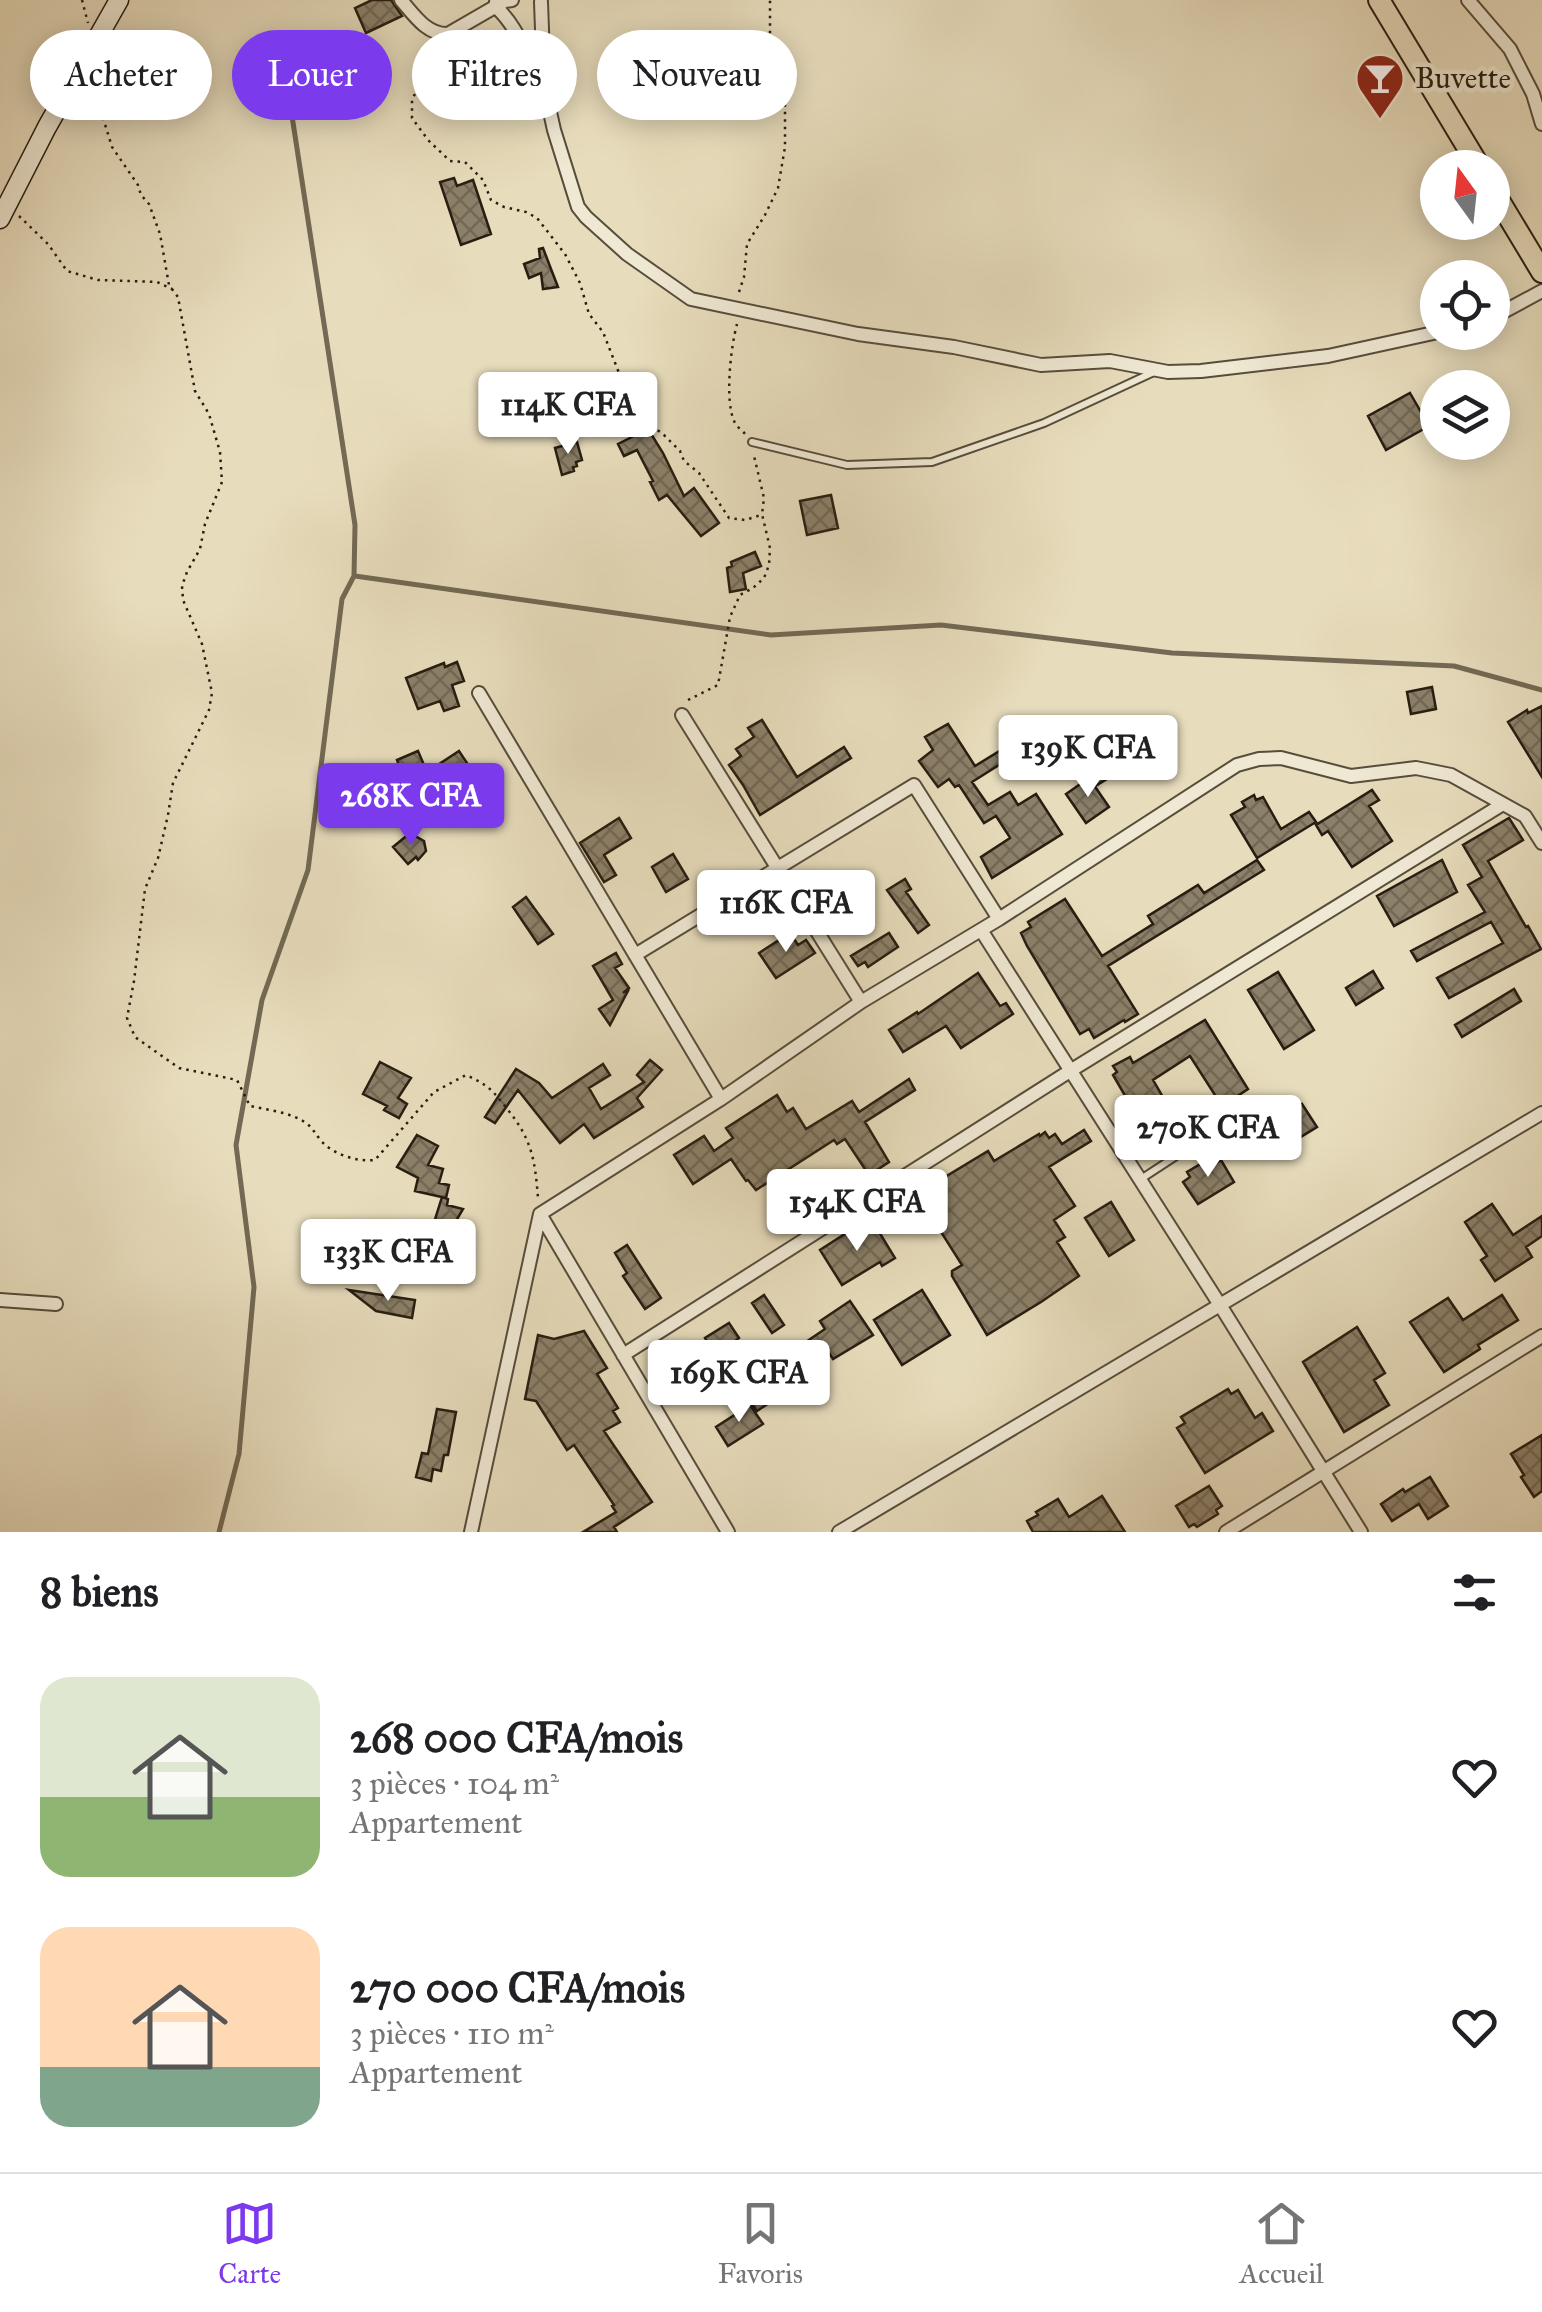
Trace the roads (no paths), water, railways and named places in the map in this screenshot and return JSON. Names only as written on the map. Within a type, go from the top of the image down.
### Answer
[{"type":"main road","points":[[1378,0],[1469,150]]},
{"type":"main road","points":[[1510,218],[1542,272]]},
{"type":"street","points":[[3,214],[119,0]]},
{"type":"street","points":[[401,0],[438,35],[448,34],[496,3],[512,0]]},
{"type":"street","points":[[1468,0],[1510,48],[1533,94],[1542,124]]},
{"type":"street","points":[[540,1],[541,30]]},
{"type":"street","points":[[496,3],[515,30]]},
{"type":"street","points":[[553,120],[578,207],[627,254],[692,298],[858,334],[954,346],[1041,364],[1110,361],[1168,372],[1328,356],[1420,336]]},
{"type":"street","points":[[1510,308],[1542,291]]},
{"type":"street","points":[[480,692],[720,1099]]},
{"type":"street","points":[[682,715],[862,1002]]},
{"type":"street","points":[[471,1532],[540,1214],[862,1002],[999,919],[1237,765],[1259,759],[1281,758],[1351,776],[1416,768],[1450,775],[1525,816],[1542,843]]},
{"type":"street","points":[[635,956],[914,785],[999,919]]},
{"type":"street","points":[[623,1356],[1070,1071],[1503,804]]},
{"type":"street","points":[[981,930],[1361,1532]]},
{"type":"street","points":[[839,1532],[1542,1113]]},
{"type":"street","points":[[540,1214],[728,1532]]},
{"type":"street","points":[[0,1300],[56,1304]]},
{"type":"street","points":[[1226,1532],[1542,1336]]},
{"type":"lane","points":[[752,442],[847,465],[932,462],[1044,423],[1157,370]]},
{"type":"lane","points":[[1140,1179],[1250,1107]]},
{"type":"waterway","points":[[219,1532],[239,1454],[254,1287],[236,1145],[262,1000],[308,870],[342,599],[354,576],[355,525],[293,120]]},
{"type":"waterway","points":[[355,576],[771,635],[941,625],[1172,653],[1454,666],[1542,690]]},
{"type":"place","name":"Buvette","points":[[1380,120]]}]
